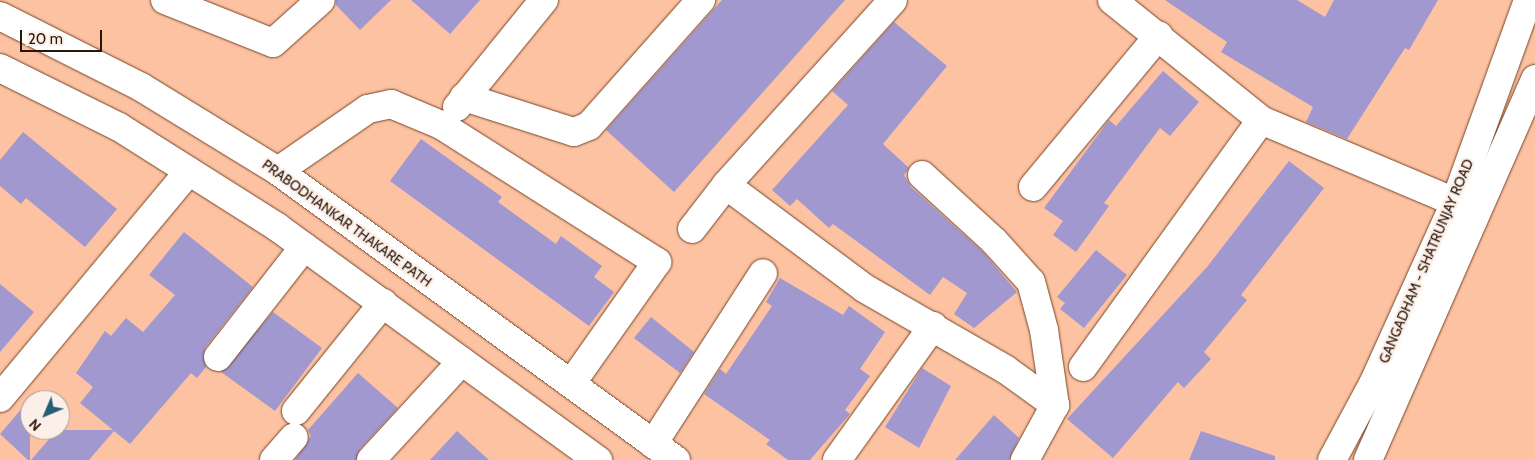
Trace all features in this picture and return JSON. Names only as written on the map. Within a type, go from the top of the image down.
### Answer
[{"type":"main road","points":[[166,0],[273,43],[321,0]]},
{"type":"main road","points":[[544,0],[460,102],[574,132],[589,126],[701,0]]},
{"type":"main road","points":[[692,229],[726,185],[893,0]]},
{"type":"main road","points":[[1112,0],[1261,120],[1455,202]]},
{"type":"main road","name":"GANGADHAM - SHATRUNJAY ROAD","points":[[1332,460],[1374,384],[1455,202],[1528,0]]},
{"type":"main road","name":"PRABODHANKAR THAKARE PATH","points":[[0,16],[141,88],[278,172],[676,460]]},
{"type":"main road","points":[[1033,187],[1159,36]]},
{"type":"main road","points":[[0,68],[119,127],[190,171],[304,247],[598,460]]},
{"type":"main road","name":"GANGADHAM - SHATRUNJAY ROAD","points":[[1368,460],[1535,79]]},
{"type":"main road","points":[[278,172],[368,109],[391,104],[440,125],[657,262],[571,384]]},
{"type":"main road","points":[[1083,367],[1261,120]]},
{"type":"main road","points":[[0,398],[190,171]]},
{"type":"main road","points":[[922,175],[994,241],[1031,282],[1055,406],[1025,460]]},
{"type":"main road","points":[[726,185],[864,288],[1005,369],[1055,406]]},
{"type":"main road","points":[[218,357],[304,247]]},
{"type":"main road","points":[[653,444],[763,273]]},
{"type":"main road","points":[[274,460],[295,424],[383,303]]},
{"type":"main road","points":[[837,460],[933,326]]},
{"type":"main road","points":[[371,460],[462,361]]},
{"type":"building","points":[[336,0],[391,0],[360,30],[336,5]]},
{"type":"building","points":[[411,0],[480,0],[450,34]]},
{"type":"building","points":[[722,0],[845,0],[674,192],[606,130]]},
{"type":"building","points":[[1165,0],[1297,0],[1325,17],[1334,0],[1438,0],[1409,50],[1405,48],[1347,139],[1306,122],[1313,107],[1221,52],[1227,42]]},
{"type":"building","points":[[894,22],[947,66],[883,144],[909,168],[904,175],[911,187],[983,252],[1017,292],[974,328],[954,314],[967,293],[943,277],[930,295],[833,224],[829,228],[797,199],[790,206],[772,190],[848,105],[832,91]]},
{"type":"building","points":[[1163,71],[1199,102],[1170,136],[1160,128],[1104,203],[1109,206],[1076,252],[1053,235],[1063,221],[1044,208],[1109,120],[1116,126]]},
{"type":"building","points":[[23,132],[117,209],[85,247],[26,198],[21,204],[0,186],[0,160]]},
{"type":"building","points":[[421,139],[502,197],[498,202],[556,244],[561,236],[602,266],[594,277],[614,292],[589,326],[390,181]]},
{"type":"building","points":[[1289,161],[1324,188],[1241,295],[1247,300],[1204,352],[1211,359],[1184,388],[1178,382],[1113,458],[1067,419],[1207,267]]},
{"type":"building","points":[[184,232],[253,287],[205,348],[206,367],[197,378],[191,373],[130,444],[114,431],[89,460],[31,460],[48,440],[70,440],[70,430],[113,430],[80,403],[93,387],[76,373],[105,331],[111,336],[126,318],[143,332],[175,295],[149,275]]},
{"type":"building","points":[[1096,250],[1127,275],[1084,328],[1060,309],[1065,303],[1057,297]]},
{"type":"building","points":[[780,278],[843,315],[849,306],[885,332],[860,369],[870,376],[845,410],[850,414],[810,460],[788,460],[766,444],[770,440],[704,394],[720,369],[726,374],[772,306],[766,302]]},
{"type":"building","points":[[0,284],[34,312],[0,352]]},
{"type":"building","points":[[273,312],[322,348],[275,411],[221,372]]},
{"type":"building","points":[[651,317],[694,352],[680,373],[634,338]]},
{"type":"building","points":[[922,368],[951,386],[919,448],[885,427]]},
{"type":"building","points":[[358,373],[398,408],[360,449],[356,460],[295,460],[311,436],[308,430]]},
{"type":"building","points":[[20,411],[20,440],[30,440],[30,460],[28,460],[0,434]]},
{"type":"building","points":[[994,415],[1019,438],[1009,460],[955,460]]},
{"type":"building","points":[[457,431],[489,460],[430,460]]},
{"type":"building","points":[[1201,431],[1275,456],[1275,460],[1189,460]]}]
